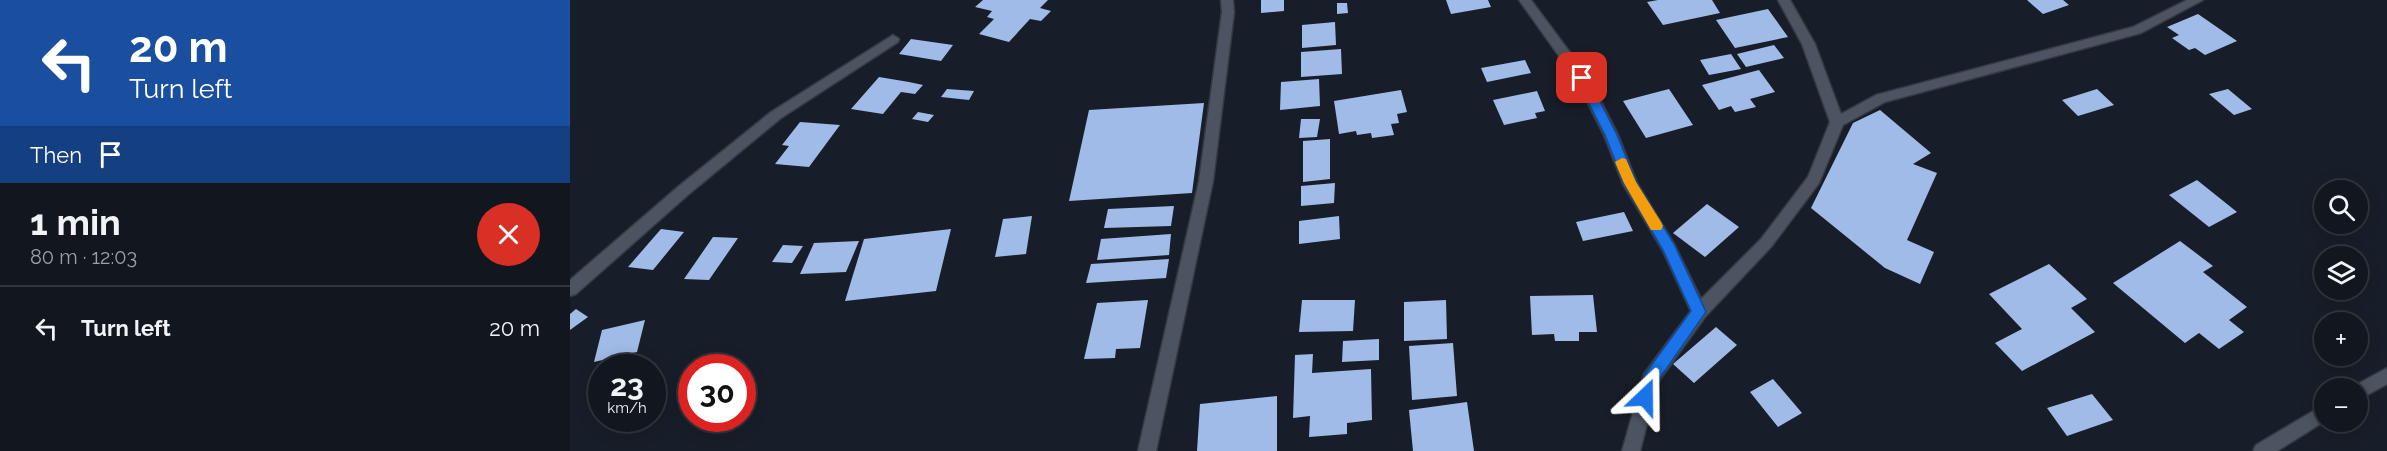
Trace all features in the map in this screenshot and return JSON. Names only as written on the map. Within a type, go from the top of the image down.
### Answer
[{"type":"street","points":[[1147,451],[1206,181],[1228,12],[1227,0]]},
{"type":"street","points":[[1525,0],[1582,78],[1611,135],[1630,183],[1669,248],[1699,312]]},
{"type":"street","points":[[1784,0],[1798,20],[1821,75],[1837,122]]},
{"type":"street","points":[[1631,451],[1650,379],[1699,312],[1766,243],[1814,180],[1837,122],[1881,98],[2137,30],[2197,0]]},
{"type":"street","points":[[570,289],[684,190],[776,116],[893,39]]},
{"type":"street","points":[[2368,386],[2387,375]]},
{"type":"street","points":[[2262,451],[2314,419]]},
{"type":"building","points":[[983,0],[1048,0],[1040,8],[1051,11],[1041,21],[1030,19],[1009,42],[979,34],[994,19],[987,17],[992,11],[975,7]]},
{"type":"building","points":[[1261,0],[1284,0],[1284,11],[1261,13]]},
{"type":"building","points":[[1446,0],[1488,0],[1491,7],[1451,14]]},
{"type":"building","points":[[1712,0],[1720,13],[1663,25],[1647,2]]},
{"type":"building","points":[[2027,0],[2063,0],[2069,5],[2043,14]]},
{"type":"building","points":[[1337,3],[1347,3],[1348,13],[1337,14]]},
{"type":"building","points":[[1768,9],[1788,37],[1735,48],[1716,20]]},
{"type":"building","points":[[2198,14],[2237,41],[2205,55],[2195,48],[2189,50],[2172,38],[2179,35],[2167,27]]},
{"type":"building","points":[[1335,22],[1336,45],[1302,48],[1302,25]]},
{"type":"building","points":[[911,39],[953,45],[941,61],[899,54]]},
{"type":"building","points":[[1774,45],[1784,58],[1746,67],[1737,54]]},
{"type":"building","points":[[1341,49],[1342,74],[1301,77],[1301,52]]},
{"type":"building","points":[[1731,54],[1741,69],[1709,75],[1700,60]]},
{"type":"building","points":[[1525,60],[1531,73],[1487,82],[1481,68]]},
{"type":"building","points":[[1759,70],[1775,92],[1750,99],[1756,107],[1735,112],[1731,106],[1719,110],[1702,85]]},
{"type":"building","points":[[879,77],[923,85],[915,94],[901,92],[883,114],[851,109]]},
{"type":"building","points":[[1319,79],[1320,106],[1280,110],[1281,82]]},
{"type":"building","points":[[947,89],[974,91],[969,100],[941,97]]},
{"type":"building","points":[[1669,89],[1693,125],[1646,138],[1623,101]]},
{"type":"building","points":[[2097,89],[2114,105],[2078,116],[2062,100]]},
{"type":"building","points":[[2228,89],[2252,109],[2234,115],[2209,94]]},
{"type":"building","points":[[1401,90],[1407,112],[1397,114],[1399,123],[1391,124],[1394,135],[1372,138],[1371,133],[1357,135],[1356,131],[1339,134],[1334,101]]},
{"type":"building","points":[[1537,91],[1545,111],[1535,113],[1537,118],[1504,125],[1493,100]]},
{"type":"building","points":[[1204,103],[1192,193],[1069,201],[1089,110]]},
{"type":"building","points":[[1880,110],[1931,153],[1913,164],[1937,173],[1907,240],[1934,252],[1920,284],[1885,268],[1811,208],[1853,123]]},
{"type":"building","points":[[918,112],[934,115],[928,122],[912,119]]},
{"type":"building","points":[[1301,119],[1320,119],[1317,137],[1299,138]]},
{"type":"building","points":[[800,122],[840,125],[809,167],[775,164],[789,146],[782,145]]},
{"type":"building","points":[[1330,139],[1330,179],[1303,182],[1303,141]]},
{"type":"building","points":[[2197,180],[2237,212],[2209,227],[2169,195]]},
{"type":"building","points":[[1335,183],[1334,203],[1301,206],[1301,186]]},
{"type":"building","points":[[1707,204],[1739,227],[1705,257],[1673,233]]},
{"type":"building","points":[[1174,206],[1171,226],[1104,228],[1108,209]]},
{"type":"building","points":[[1624,212],[1633,231],[1583,241],[1576,222]]},
{"type":"building","points":[[1032,216],[1026,254],[995,257],[1003,219]]},
{"type":"building","points":[[1339,216],[1340,239],[1299,244],[1299,221]]},
{"type":"building","points":[[661,229],[684,232],[653,270],[628,267]]},
{"type":"building","points":[[951,229],[936,291],[845,301],[864,239]]},
{"type":"building","points":[[1171,234],[1169,255],[1097,260],[1101,239]]},
{"type":"building","points":[[713,237],[738,238],[709,280],[684,279]]},
{"type":"building","points":[[859,241],[846,272],[800,274],[814,243]]},
{"type":"building","points":[[2180,241],[2213,266],[2203,272],[2247,307],[2229,320],[2244,332],[2219,349],[2199,333],[2185,343],[2113,283]]},
{"type":"building","points":[[783,245],[803,246],[792,263],[772,262]]},
{"type":"building","points":[[1169,259],[1166,278],[1086,283],[1091,264]]},
{"type":"building","points":[[2049,264],[2087,299],[2071,308],[2095,332],[2022,371],[1995,343],[2022,329],[1989,294]]},
{"type":"building","points":[[1593,295],[1597,332],[1579,332],[1579,341],[1555,341],[1554,334],[1532,335],[1530,296]]},
{"type":"building","points":[[1148,300],[1140,348],[1116,349],[1115,358],[1084,359],[1097,303]]},
{"type":"building","points":[[1302,300],[1355,300],[1353,331],[1299,332]]},
{"type":"building","points":[[1446,300],[1447,339],[1404,341],[1404,302]]},
{"type":"building","points":[[576,309],[588,317],[570,330],[570,314]]},
{"type":"building","points":[[645,320],[637,352],[596,354],[602,330]]},
{"type":"building","points":[[1716,327],[1737,345],[1694,383],[1673,364]]},
{"type":"building","points":[[1379,339],[1379,360],[1342,362],[1343,341]]},
{"type":"building","points":[[1453,343],[1457,396],[1412,400],[1409,346]]},
{"type":"building","points":[[1313,354],[1312,373],[1371,369],[1372,420],[1347,423],[1347,434],[1309,437],[1310,416],[1293,418],[1295,355]]},
{"type":"building","points":[[1773,379],[1802,413],[1778,427],[1750,392]]},
{"type":"building","points":[[2092,394],[2113,420],[2067,436],[2047,408]]},
{"type":"building","points":[[1277,396],[1277,451],[1197,451],[1200,404]]},
{"type":"building","points":[[1467,402],[1474,451],[1413,451],[1409,410]]},
{"type":"slow traffic","points":[[1622,162],[1630,183],[1656,226]]},
{"type":"route","points":[[1582,78],[1611,135],[1630,183],[1669,248],[1699,312],[1650,379],[1645,397]]}]
